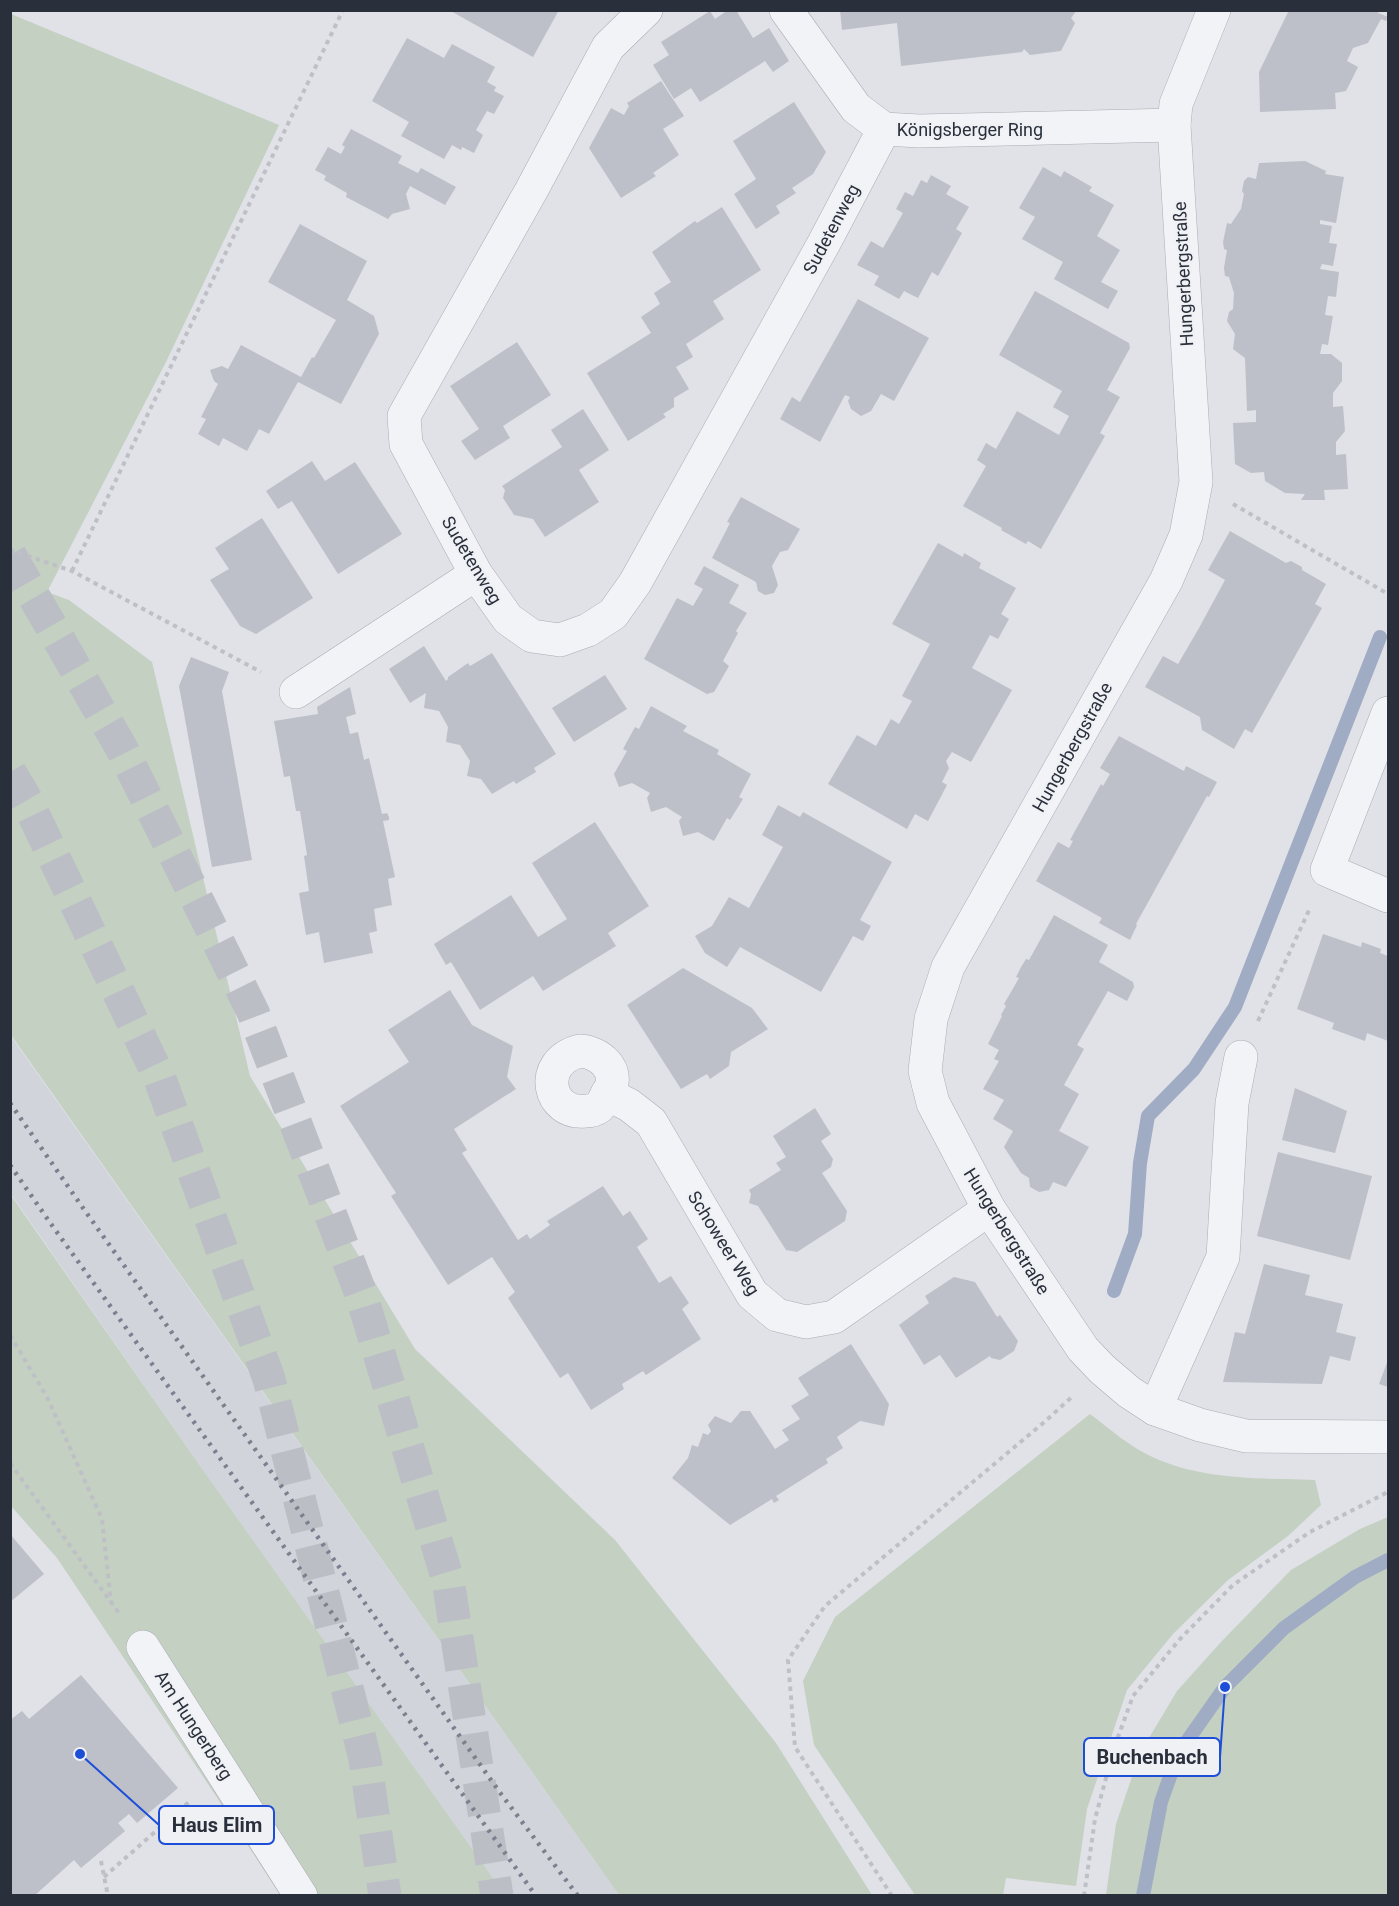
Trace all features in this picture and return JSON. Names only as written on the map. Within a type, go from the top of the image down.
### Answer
[{"type":"street","name":"Sudetenweg","points":[[646,10],[608,47],[531,191],[404,416],[406,444],[476,574],[508,619],[532,636],[560,640],[588,630],[613,614],[647,562],[824,243],[884,129]]},
{"type":"street","name":"Königsberger Ring","points":[[786,10],[856,108],[884,129],[919,131],[1174,125]]},
{"type":"street","name":"Hungerbergstraße","points":[[1214,10],[1179,95],[1174,125],[1196,482],[1186,535],[1166,581],[948,967],[931,1020],[925,1071],[933,1103],[989,1209],[1083,1349],[1102,1369],[1130,1392],[1155,1409],[1200,1425],[1246,1436],[1389,1437]]},
{"type":"street","points":[[296,692],[476,574]]},
{"type":"street","points":[[1389,713],[1327,870],[1389,896]]},
{"type":"street","points":[[1155,1409],[1223,1257],[1232,1103],[1241,1057]]},
{"type":"street","name":"Schoweer Weg","points":[[607,1094],[629,1105],[651,1122],[752,1294],[777,1316],[806,1322],[834,1317],[989,1209]]},
{"type":"street","name":"Am Hungerberg","points":[[143,1647],[301,1896]]},
{"type":"path","points":[[72,571],[343,10]]},
{"type":"path","points":[[1196,482],[1389,594]]},
{"type":"path","points":[[10,550],[72,571],[222,650]]},
{"type":"path","points":[[1241,1057],[1327,870]]},
{"type":"path","points":[[10,1335],[48,1399],[102,1519],[111,1602]]},
{"type":"path","points":[[892,1896],[795,1747],[788,1660],[825,1606],[1042,1424],[1102,1369]]},
{"type":"path","points":[[10,1463],[143,1647]]},
{"type":"path","points":[[1083,1896],[1095,1819],[1113,1748],[1133,1696],[1180,1639],[1233,1585],[1310,1532],[1389,1492]]},
{"type":"path","points":[[104,1877],[223,1771]]},
{"type":"path","points":[[101,1862],[108,1896]]},
{"type":"shaded area","points":[[10,1035],[619,1895],[505,1895],[203,1470],[11,1194]]},
{"type":"green space","points":[[11,14],[279,125],[166,362],[47,592],[69,600],[152,662],[250,1076],[415,1349],[615,1540],[776,1743],[872,1895],[619,1895],[11,1035]]},
{"type":"green space","points":[[10,1194],[505,1895],[280,1895],[57,1558],[11,1506]]},
{"type":"green space","points":[[1090,1414],[1139,1450],[1181,1467],[1225,1476],[1315,1480],[1321,1505],[1288,1536],[1228,1580],[1173,1634],[1127,1690],[1087,1809],[1076,1886],[1006,1878],[1003,1895],[915,1895],[814,1745],[803,1681],[835,1617]]},
{"type":"green space","points":[[1388,1517],[1388,1895],[1106,1895],[1116,1824],[1140,1753],[1177,1691],[1291,1570],[1360,1529]]},
{"type":"building","points":[[449,10],[559,10],[533,57]]},
{"type":"building","points":[[728,10],[736,10],[753,38],[769,28],[789,61],[773,72],[765,61],[700,102],[691,88],[674,99],[653,65],[669,55],[661,42],[710,11],[715,19]]},
{"type":"building","points":[[840,10],[1077,10],[1071,18],[1075,23],[1061,51],[1030,55],[1024,49],[1022,52],[901,66],[897,23],[842,30]]},
{"type":"building","points":[[1289,10],[1379,10],[1378,13],[1388,17],[1386,21],[1381,19],[1368,43],[1353,48],[1347,61],[1358,67],[1346,91],[1335,93],[1336,109],[1260,112],[1259,72]]},
{"type":"building","points":[[407,38],[444,58],[452,44],[495,67],[487,82],[496,87],[494,91],[504,96],[494,114],[487,111],[476,130],[483,135],[474,153],[452,145],[444,159],[401,136],[409,122],[372,101]]},
{"type":"building","points":[[661,81],[684,116],[663,129],[679,155],[653,173],[656,176],[621,198],[589,148],[611,108],[624,115],[629,106],[627,103]]},
{"type":"building","points":[[794,102],[826,152],[813,174],[792,188],[796,193],[776,206],[780,213],[756,229],[734,194],[756,179],[733,141]]},
{"type":"building","points":[[351,129],[402,156],[398,163],[418,173],[421,168],[456,187],[445,205],[410,186],[406,194],[410,209],[392,214],[388,219],[346,197],[347,193],[324,180],[326,176],[315,170],[328,147],[341,154],[345,147],[342,145]]},
{"type":"building","points":[[1305,161],[1326,171],[1325,174],[1344,177],[1336,223],[1320,220],[1320,224],[1332,226],[1329,243],[1337,244],[1333,266],[1322,264],[1320,269],[1339,272],[1336,297],[1328,296],[1325,315],[1333,316],[1328,345],[1322,344],[1320,354],[1331,354],[1342,363],[1342,381],[1333,393],[1333,407],[1343,406],[1345,431],[1336,442],[1336,455],[1346,454],[1348,489],[1324,490],[1325,500],[1301,500],[1305,494],[1285,493],[1265,481],[1264,472],[1251,473],[1235,464],[1233,423],[1256,422],[1256,410],[1247,411],[1245,358],[1233,349],[1235,334],[1227,321],[1229,312],[1233,309],[1234,293],[1229,277],[1225,276],[1224,268],[1227,250],[1224,249],[1223,242],[1227,223],[1231,224],[1241,209],[1244,181],[1248,177],[1256,179],[1259,163]]},
{"type":"building","points":[[1043,167],[1061,177],[1064,171],[1092,187],[1089,191],[1114,205],[1097,236],[1120,250],[1101,282],[1118,291],[1108,309],[1054,279],[1063,262],[1022,239],[1035,217],[1019,208]]},
{"type":"building","points":[[931,175],[951,186],[946,194],[969,207],[956,229],[962,233],[938,276],[932,272],[918,298],[904,291],[899,299],[874,285],[879,276],[857,265],[871,241],[883,248],[903,213],[896,209],[905,192],[913,196],[921,180],[927,183]]},
{"type":"building","points":[[722,207],[761,270],[713,301],[724,319],[686,344],[693,357],[676,367],[689,389],[674,398],[674,407],[663,414],[666,417],[628,441],[587,373],[651,333],[641,317],[660,304],[654,293],[671,282],[652,252],[695,221],[697,223]]},
{"type":"building","points":[[300,224],[367,261],[347,300],[374,316],[379,334],[341,404],[298,382],[269,434],[259,429],[247,451],[223,438],[219,446],[198,434],[206,419],[201,417],[218,384],[214,381],[210,370],[222,366],[228,369],[241,345],[301,377],[336,320],[268,282]]},
{"type":"building","points":[[1035,291],[1129,343],[1130,348],[1107,390],[1120,397],[1100,433],[1105,436],[1041,549],[1028,541],[1026,544],[963,506],[986,466],[977,460],[986,443],[996,449],[1017,411],[1059,435],[1069,416],[1053,407],[1062,391],[999,355]]},
{"type":"building","points":[[858,299],[929,338],[894,401],[881,394],[871,411],[861,416],[851,409],[848,401],[850,397],[845,395],[820,442],[780,419],[792,397],[800,402]]},
{"type":"building","points":[[517,342],[551,395],[503,426],[510,438],[475,460],[461,441],[479,429],[450,386]]},
{"type":"building","points":[[583,409],[609,450],[579,470],[599,502],[545,537],[533,519],[514,515],[503,498],[505,490],[502,486],[562,447],[551,430]]},
{"type":"building","points":[[312,461],[325,481],[355,462],[402,534],[338,574],[292,501],[278,509],[266,491]]},
{"type":"building","points":[[741,497],[800,529],[788,550],[780,552],[772,566],[778,585],[774,593],[765,595],[758,591],[756,582],[712,558],[730,523],[727,522]]},
{"type":"building","points":[[262,518],[313,598],[256,634],[240,626],[210,580],[229,569],[215,548]]},
{"type":"building","points":[[1230,531],[1286,563],[1291,561],[1302,567],[1302,570],[1326,584],[1315,604],[1322,608],[1252,733],[1245,729],[1234,749],[1202,730],[1200,717],[1145,687],[1163,656],[1178,664],[1199,628],[1225,580],[1208,570]]},
{"type":"building","points":[[938,543],[963,557],[964,553],[981,563],[979,568],[1016,588],[1001,614],[1009,619],[998,639],[990,635],[972,668],[1012,690],[971,762],[952,752],[946,761],[949,768],[942,782],[947,785],[928,821],[915,814],[907,829],[828,784],[857,735],[876,746],[891,719],[899,724],[912,701],[902,696],[930,644],[892,624]]},
{"type":"building","points":[[704,566],[739,585],[729,603],[747,613],[723,661],[729,666],[714,692],[707,694],[644,659],[677,598],[693,606],[703,589],[694,584]]},
{"type":"building","points":[[424,646],[446,681],[448,677],[468,663],[470,666],[492,653],[556,754],[534,768],[536,772],[492,794],[481,779],[467,776],[470,761],[460,745],[446,742],[448,727],[439,711],[424,708],[426,693],[410,703],[389,669]]},
{"type":"building","points":[[191,657],[229,672],[222,691],[252,860],[212,867],[179,686]]},
{"type":"building","points":[[605,675],[627,709],[574,742],[552,708]]},
{"type":"building","points":[[350,687],[356,714],[346,717],[350,734],[358,732],[364,760],[369,758],[382,814],[387,813],[389,817],[389,820],[383,821],[395,877],[388,879],[392,905],[374,909],[377,931],[369,933],[373,953],[324,963],[319,932],[306,935],[299,893],[309,891],[304,856],[307,855],[300,811],[296,811],[290,776],[284,777],[274,721],[318,714],[317,707]]},
{"type":"building","points":[[651,706],[687,726],[683,731],[719,750],[717,754],[751,774],[739,797],[743,799],[730,820],[727,818],[714,841],[698,832],[683,836],[679,821],[682,817],[666,807],[651,812],[647,798],[650,793],[632,783],[619,787],[614,774],[627,751],[623,749],[635,727],[639,729]]},
{"type":"building","points":[[1119,736],[1184,771],[1186,766],[1217,782],[1136,924],[1130,940],[1099,923],[1102,918],[1036,881],[1058,842],[1069,848],[1073,841],[1070,840],[1101,784],[1103,786],[1110,774],[1100,768]]},
{"type":"building","points":[[778,805],[800,817],[803,812],[892,862],[860,920],[871,926],[863,941],[853,936],[821,992],[740,947],[727,967],[705,953],[695,936],[712,926],[729,897],[749,908],[783,847],[762,835]]},
{"type":"building","points":[[595,822],[649,906],[608,933],[616,946],[543,991],[533,976],[480,1010],[451,962],[446,965],[434,944],[511,895],[538,937],[567,919],[532,863]]},
{"type":"building","points":[[1054,915],[1108,945],[1099,962],[1133,982],[1134,987],[1127,1001],[1108,991],[1077,1045],[1084,1049],[1064,1085],[1079,1094],[1059,1131],[1089,1147],[1066,1187],[1053,1182],[1049,1190],[1039,1192],[1030,1187],[1029,1178],[1021,1173],[1004,1147],[1013,1131],[993,1119],[1004,1100],[983,1089],[999,1061],[994,1059],[999,1050],[988,1044],[1006,1006],[1004,1004],[1019,978],[1016,977],[1021,967],[1026,959],[1029,960]]},
{"type":"building","points":[[1323,934],[1361,947],[1362,942],[1381,949],[1380,953],[1388,956],[1388,1041],[1367,1033],[1365,1041],[1332,1029],[1334,1023],[1297,1009]]},
{"type":"building","points":[[683,968],[752,1008],[768,1029],[731,1052],[729,1066],[710,1079],[707,1074],[681,1089],[627,1005]]},
{"type":"building","points":[[450,990],[472,1025],[513,1046],[507,1077],[516,1089],[454,1129],[467,1150],[462,1153],[518,1240],[527,1234],[530,1239],[550,1225],[547,1221],[603,1186],[623,1216],[630,1211],[648,1239],[637,1247],[659,1283],[671,1276],[689,1303],[682,1309],[701,1339],[646,1375],[643,1371],[622,1384],[624,1389],[591,1410],[568,1373],[560,1378],[508,1298],[515,1292],[492,1257],[448,1285],[391,1196],[396,1193],[340,1106],[409,1062],[388,1030]]},
{"type":"building","points":[[1295,1088],[1347,1111],[1335,1153],[1282,1140]]},
{"type":"building","points":[[815,1108],[831,1134],[821,1141],[833,1159],[831,1167],[822,1173],[847,1211],[845,1221],[797,1252],[786,1250],[758,1206],[749,1203],[751,1194],[749,1190],[781,1170],[776,1163],[786,1157],[773,1136]]},
{"type":"building","points":[[1278,1152],[1372,1176],[1350,1260],[1257,1236]]},
{"type":"building","points":[[1264,1264],[1310,1275],[1305,1295],[1343,1304],[1336,1332],[1356,1337],[1350,1361],[1330,1356],[1322,1384],[1223,1382],[1235,1332],[1245,1334]]},
{"type":"building","points":[[954,1277],[975,1282],[997,1317],[1000,1315],[1018,1341],[1014,1351],[1000,1360],[990,1356],[956,1378],[940,1355],[924,1365],[899,1325],[929,1303],[925,1296]]},
{"type":"building","points":[[851,1344],[889,1404],[884,1426],[860,1421],[837,1437],[843,1448],[826,1459],[828,1463],[776,1496],[779,1500],[774,1503],[772,1499],[730,1525],[672,1478],[688,1458],[692,1445],[698,1447],[703,1433],[708,1435],[711,1431],[708,1425],[715,1416],[731,1423],[741,1411],[750,1411],[775,1449],[789,1440],[782,1430],[800,1419],[791,1406],[809,1395],[798,1378]]},
{"type":"building","points":[[1388,1360],[1388,1387],[1379,1384]]},
{"type":"building","points":[[10,1534],[44,1574],[10,1602]]},
{"type":"building","points":[[81,1675],[178,1788],[137,1823],[129,1814],[118,1823],[125,1831],[81,1868],[74,1860],[34,1896],[10,1896],[10,1720],[22,1711],[29,1719]]},
{"type":"waterway","points":[[1114,1291],[1135,1234],[1140,1163],[1148,1116],[1194,1069],[1235,1007],[1380,637]]},
{"type":"waterway","points":[[1143,1896],[1161,1802],[1178,1754],[1225,1687],[1284,1628],[1355,1577],[1388,1560]]},
{"type":"tunnel","points":[[10,555],[122,749],[253,1012],[361,1294],[448,1580],[497,1896]]},
{"type":"tunnel","points":[[10,772],[27,801],[160,1079],[269,1379],[365,1759],[385,1896]]},
{"type":"railway","points":[[10,1103],[501,1794],[578,1896]]},
{"type":"railway","points":[[10,1165],[536,1896]]},
{"type":"place","name":"Buchenbach","points":[[1225,1687]]},
{"type":"place","name":"Haus Elim","points":[[80,1754]]}]
